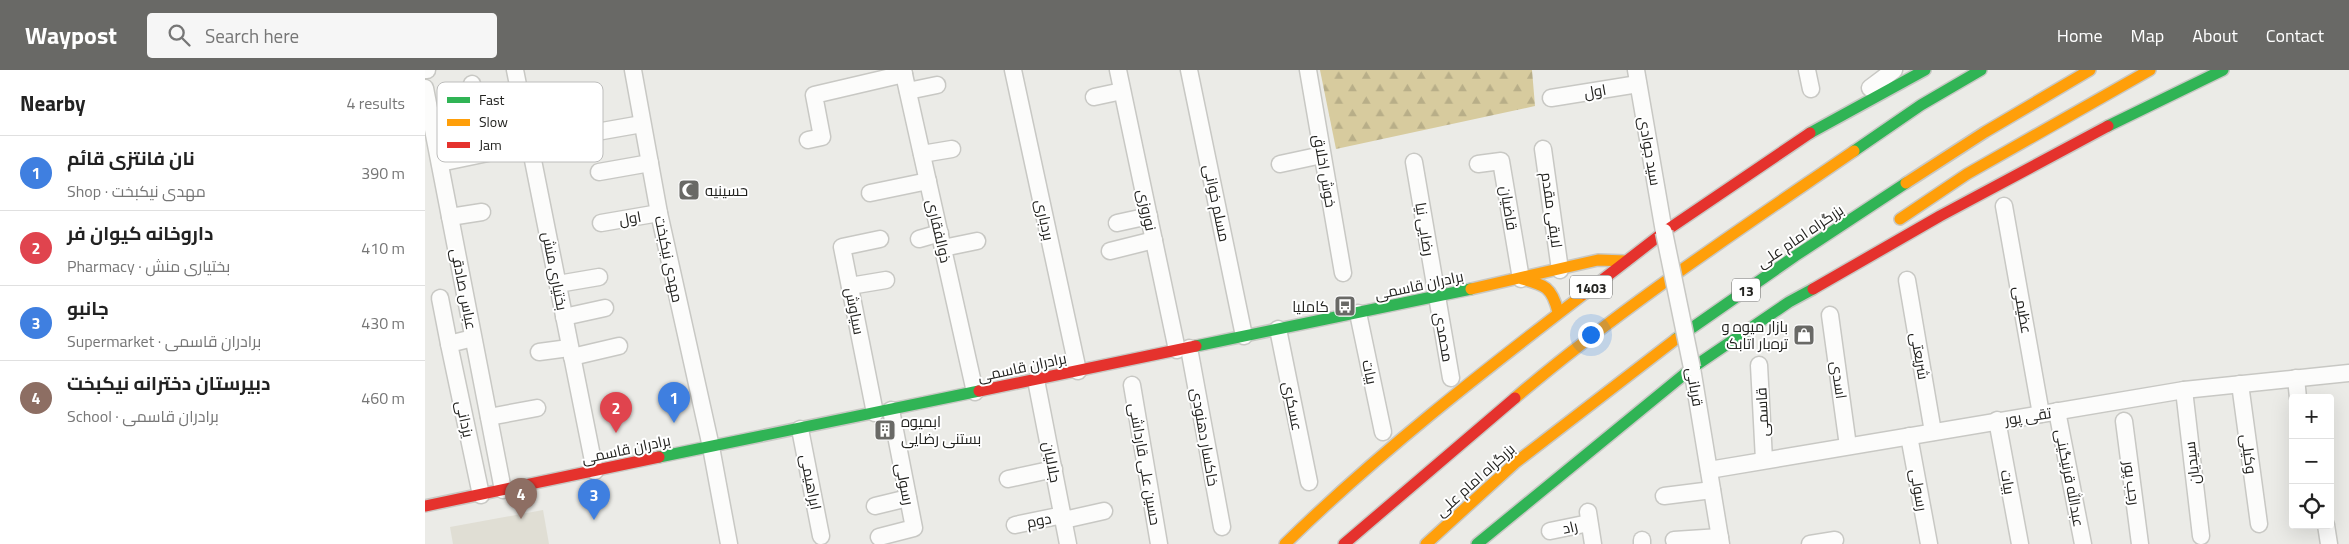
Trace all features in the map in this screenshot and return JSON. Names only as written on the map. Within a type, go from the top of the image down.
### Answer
[{"type":"main road","name":"1403","points":[[1285,544],[1317,513],[1458,391],[1664,232],[1801,138],[1925,70]]},
{"type":"main road","points":[[1344,544],[1565,356],[1652,290],[1921,105],[1981,70]]},
{"type":"main road","name":"بزرگراه امام علی","points":[[1426,544],[1515,464],[1665,347],[1795,256],[1921,172],[2090,70]]},
{"type":"main road","points":[[1887,228],[1967,174],[2150,70]]},
{"type":"main road","points":[[1477,544],[1692,368],[1789,302],[1845,272],[1948,211],[2083,138],[2223,70]]},
{"type":"main road","points":[[1789,302],[1839,259]]},
{"type":"main road","name":"برادران قاسمی","points":[[425,506],[1521,279],[1598,260],[1626,261]]},
{"type":"main road","points":[[1521,279],[1547,286],[1555,296],[1558,312]]},
{"type":"street","name":"مهدی نیکبخت","points":[[633,70],[659,213],[711,447]]},
{"type":"street","name":"بردباری","points":[[1013,70],[1077,371]]},
{"type":"street","name":"نوروزی","points":[[1118,70],[1154,240],[1183,349]]},
{"type":"street","name":"مسلم خوانی","points":[[1189,70],[1244,336]]},
{"type":"street","name":"خوش اخلاق","points":[[1307,70],[1343,273]]},
{"type":"street","points":[[1807,70],[1811,89]]},
{"type":"street","points":[[1801,138],[1894,70]]},
{"type":"street","points":[[808,140],[822,137],[814,95],[904,72]]},
{"type":"street","name":"ذوالفقاری","points":[[904,72],[975,392]]},
{"type":"street","name":"اول","points":[[1551,98],[1637,77]]},
{"type":"street","name":"سید جوادی","points":[[1637,77],[1664,232]]},
{"type":"street","points":[[908,91],[937,85]]},
{"type":"street","name":"عباس صادقی","points":[[425,88],[437,152]]},
{"type":"street","points":[[1094,97],[1122,91]]},
{"type":"street","points":[[431,121],[437,120]]},
{"type":"street","points":[[603,131],[642,124]]},
{"type":"street","points":[[922,154],[952,149]]},
{"type":"street","name":"لایقی مقدم","points":[[1543,149],[1560,270]]},
{"type":"street","points":[[1280,164],[1322,155]]},
{"type":"street","name":"قاضیان","points":[[1478,164],[1501,160],[1521,279]]},
{"type":"street","points":[[439,163],[444,162]]},
{"type":"street","name":"بختیاری منش","points":[[533,162],[595,471]]},
{"type":"street","name":"رضایی نیا","points":[[1414,162],[1437,296]]},
{"type":"street","name":"عباس صادقی","points":[[439,163],[503,490]]},
{"type":"street","points":[[599,172],[650,163]]},
{"type":"street","points":[[871,193],[928,181]]},
{"type":"street","name":"عظیمی","points":[[2004,206],[2049,412]]},
{"type":"street","points":[[450,217],[482,212]]},
{"type":"street","name":"اول","points":[[601,223],[659,213]]},
{"type":"street","points":[[1117,223],[1149,216]]},
{"type":"street","name":"قربانی","points":[[1664,232],[1692,368],[1720,541]]},
{"type":"street","name":"سیاوش","points":[[875,413],[842,247],[880,239]]},
{"type":"street","points":[[919,239],[977,241]]},
{"type":"street","points":[[1110,251],[1154,240]]},
{"type":"street","points":[[557,284],[599,277]]},
{"type":"street","points":[[850,286],[886,280]]},
{"type":"street","name":"شریعتی","points":[[1907,280],[1933,432]]},
{"type":"street","name":"محمدی","points":[[1437,296],[1451,378]]},
{"type":"street","name":"یزدانی","points":[[440,298],[481,495]]},
{"type":"street","points":[[564,316],[605,308]]},
{"type":"street","name":"بیات","points":[[1357,313],[1383,432]]},
{"type":"street","name":"اسدی","points":[[1830,315],[1848,446]]},
{"type":"street","name":"عسکری","points":[[1278,329],[1309,482]]},
{"type":"street","points":[[449,344],[473,338]]},
{"type":"street","points":[[539,352],[571,352],[619,346]]},
{"type":"street","name":"خاکسار دهنودی","points":[[1183,349],[1222,527]]},
{"type":"street","name":"قاسمی","points":[[1759,364],[1764,460]]},
{"type":"street","name":"تقی پور","points":[[1709,470],[2184,390],[2349,372]]},
{"type":"street","points":[[2296,378],[2298,394]]},
{"type":"street","name":"جلالیان","points":[[1036,380],[1068,544]]},
{"type":"street","name":"وکیلی","points":[[2240,384],[2259,524]]},
{"type":"street","name":"حسین علی قارداشی","points":[[1132,385],[1159,544]]},
{"type":"street","name":"سیدیان","points":[[2184,390],[2201,536]]},
{"type":"street","points":[[489,417],[537,408]]},
{"type":"street","name":"رسولی","points":[[879,537],[914,528],[891,410]]},
{"type":"street","name":"عبدالله قرنیگینی","points":[[2049,412],[2083,544]]},
{"type":"street","name":"بیات","points":[[1997,420],[2019,544]]},
{"type":"street","name":"رجب پور","points":[[2123,422],[2140,544]]},
{"type":"street","name":"ابراهیمی","points":[[800,429],[821,536]]},
{"type":"street","name":"رسولی","points":[[1909,436],[1929,544]]},
{"type":"street","points":[[711,447],[729,544]]},
{"type":"street","points":[[1008,479],[1054,469]]},
{"type":"street","points":[[1664,496],[1712,490]]},
{"type":"street","points":[[875,506],[908,498]]},
{"type":"street","name":"دوم","points":[[1015,525],[1104,510]]},
{"type":"street","name":"راد","points":[[1550,532],[1589,517],[1593,544]]},
{"type":"street","points":[[2327,529],[2329,544]]},
{"type":"street","points":[[1674,540],[1720,541]]},
{"type":"street","points":[[1810,544],[1835,540]]},
{"type":"shaded area","points":[[543,510],[549,544],[453,544],[450,527]]},
{"type":"green space","points":[[1320,70],[1532,70],[1535,106],[1336,149]]},
{"type":"traffic: fast","points":[[1810,133],[1925,70]]},
{"type":"traffic: fast","points":[[1854,151],[1921,105],[1981,70]]},
{"type":"traffic: fast","points":[[2108,126],[2223,70]]},
{"type":"traffic: fast","points":[[1676,339],[1795,256],[1906,183]]},
{"type":"traffic: fast","points":[[1196,346],[1471,289]]},
{"type":"traffic: fast","points":[[1477,544],[1692,368],[1789,302],[1813,289]]},
{"type":"traffic: fast","points":[[659,457],[979,391]]},
{"type":"traffic: slow","points":[[1906,183],[1985,132],[2090,70]]},
{"type":"traffic: slow","points":[[1900,219],[1967,174],[2150,70]]},
{"type":"traffic: slow","points":[[1515,398],[1556,364],[1639,301],[1854,151]]},
{"type":"traffic: slow","points":[[1471,289],[1598,260],[1626,261]]},
{"type":"traffic: slow","points":[[1522,279],[1546,288],[1553,297],[1558,312]]},
{"type":"traffic: slow","points":[[1285,544],[1320,510],[1393,446],[1584,294]]},
{"type":"traffic: slow","points":[[1426,544],[1515,463],[1676,339]]},
{"type":"traffic: jam","points":[[1813,289],[1940,216],[2108,126]]},
{"type":"traffic: jam","points":[[1584,294],[1664,232],[1810,133]]},
{"type":"traffic: jam","points":[[979,391],[1196,346]]},
{"type":"traffic: jam","points":[[1344,544],[1515,398]]},
{"type":"traffic: jam","points":[[425,506],[659,457]]},
{"type":"place","name":"حسینیه","points":[[689,190]]},
{"type":"place","name":"کاملیا","points":[[1345,306]]},
{"type":"place","name":"بازار میوه و تره‌بار اتابک","points":[[1804,335]]},
{"type":"place","name":"نان فانتزی قائم","points":[[674,423]]},
{"type":"place","name":"ابمیوه بستنی رضایی","points":[[885,430]]},
{"type":"place","name":"داروخانه کیوان فر","points":[[616,433]]},
{"type":"place","name":"دبیرستان دخترانه نیکبخت","points":[[521,519]]},
{"type":"place","name":"جانبو","points":[[594,520]]}]
